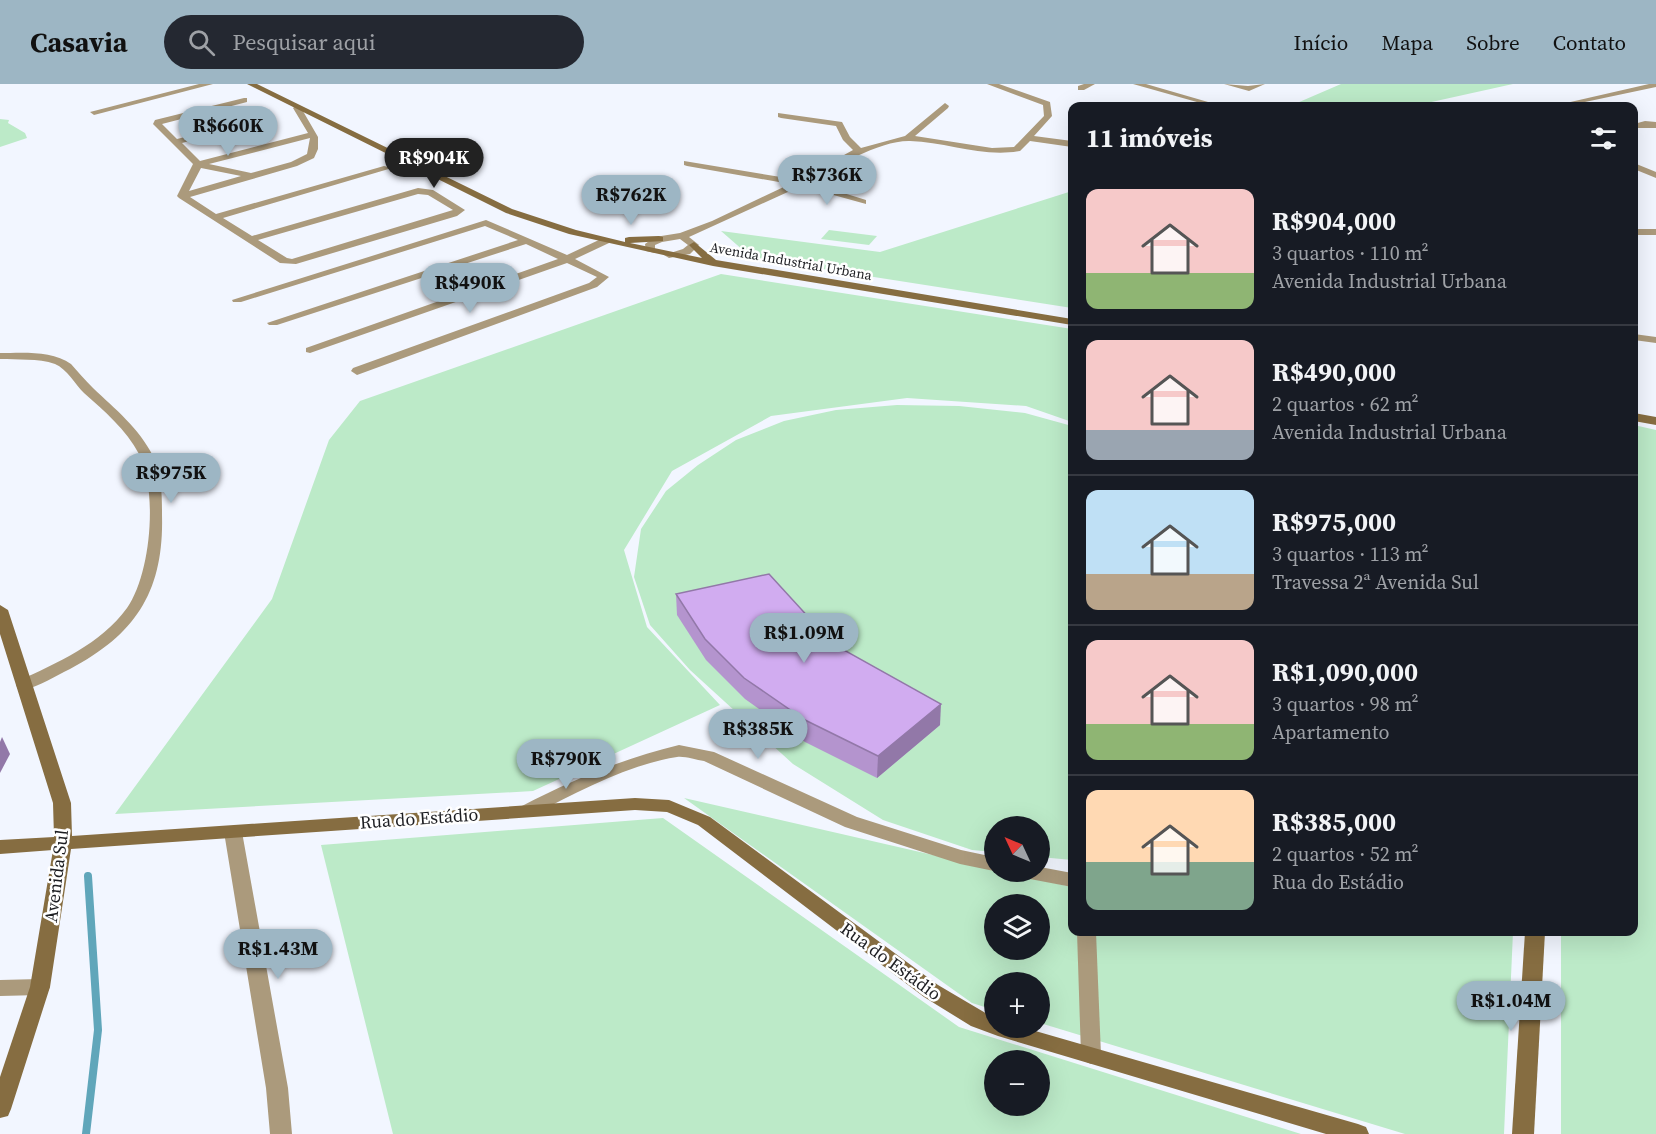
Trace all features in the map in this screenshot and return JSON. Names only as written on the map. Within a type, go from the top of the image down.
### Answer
[{"type":"street","points":[[93,112],[209,84]]},
{"type":"street","name":"Avenida Industrial Urbana","points":[[251,84],[509,211],[553,227],[669,255],[1068,321]]},
{"type":"street","points":[[310,350],[605,241],[682,236],[800,183],[859,151],[908,138],[1004,152],[1017,149],[1048,116],[1047,104],[991,84]]},
{"type":"street","points":[[1081,88],[1090,84]]},
{"type":"street","points":[[1137,84],[1204,102]]},
{"type":"street","points":[[1228,84],[1249,89],[1261,84]]},
{"type":"street","points":[[1582,102],[1656,85]]},
{"type":"street","points":[[244,100],[157,124],[198,164],[251,176]]},
{"type":"street","points":[[908,138],[945,106]]},
{"type":"street","points":[[182,196],[307,159],[313,153],[316,145],[313,134],[297,108]]},
{"type":"street","points":[[780,115],[839,124],[846,138],[859,151]]},
{"type":"street","points":[[305,122],[318,117]]},
{"type":"street","points":[[176,142],[264,120]]},
{"type":"street","points":[[1638,125],[1656,125]]},
{"type":"street","points":[[182,196],[198,164],[313,134]]},
{"type":"street","points":[[1029,138],[1068,143]]},
{"type":"street","points":[[687,163],[800,183],[863,202]]},
{"type":"street","points":[[215,217],[387,168]]},
{"type":"street","points":[[1638,168],[1656,175]]},
{"type":"street","points":[[182,196],[284,261],[292,262],[454,214],[460,210],[430,192],[418,191],[252,239]]},
{"type":"street","points":[[237,300],[481,224],[491,224],[604,277],[593,285],[357,371]]},
{"type":"street","points":[[1638,232],[1656,232]]},
{"type":"street","points":[[682,236],[713,263]]},
{"type":"street","points":[[560,257],[592,238]]},
{"type":"street","points":[[651,251],[650,244],[658,239]]},
{"type":"street","points":[[273,323],[527,240]]},
{"type":"street","points":[[669,255],[686,252],[694,245]]},
{"type":"street","points":[[1638,338],[1656,340]]},
{"type":"street","points":[[0,356],[49,360],[64,365],[120,419],[142,450],[151,467],[154,481],[156,540],[151,573],[133,611],[115,631],[98,644],[77,658],[24,685]]},
{"type":"street","points":[[1638,418],[1656,421]]},
{"type":"street","name":"Avenida Sul","points":[[0,610],[62,803],[63,842],[40,987],[0,1108]]},
{"type":"street","points":[[528,810],[585,781],[638,761],[680,751],[708,756],[851,822],[960,858],[984,862]]},
{"type":"street","name":"Rua do Estádio","points":[[0,847],[528,810],[635,804],[669,806],[704,821],[931,991],[984,1022]]},
{"type":"street","points":[[233,832],[277,1088],[281,1134]]},
{"type":"street","points":[[1050,876],[1068,879]]},
{"type":"street","points":[[1086,936],[1091,1055]]},
{"type":"street","points":[[1523,1134],[1535,936]]},
{"type":"street","points":[[0,988],[40,987]]},
{"type":"street","name":"Rua do Estádio","points":[[1033,1038],[1358,1134]]},
{"type":"green space","points":[[1341,84],[1513,84],[1432,102],[1299,102]]},
{"type":"green space","points":[[0,119],[9,120],[8,123],[25,133],[27,138],[0,147]]},
{"type":"green space","points":[[1068,192],[1068,307],[752,258],[721,231],[880,252]]},
{"type":"green space","points":[[829,230],[877,236],[869,245],[821,239]]},
{"type":"green space","points":[[721,274],[1068,328],[1068,421],[1026,406],[907,398],[771,416],[672,471],[624,550],[647,627],[720,705],[533,791],[115,814],[272,599],[329,440],[360,401]]},
{"type":"green space","points":[[897,405],[959,406],[1025,413],[1068,425],[1068,860],[1050,858],[1050,816],[984,816],[984,851],[972,850],[883,820],[793,764],[690,670],[650,625],[634,577],[641,529],[666,491],[698,465],[736,440],[784,421],[836,410]]},
{"type":"green space","points":[[1638,426],[1656,430],[1656,1134],[1561,1134],[1561,936],[1638,936]]},
{"type":"green space","points":[[684,798],[984,867],[984,882],[1049,882],[1068,886],[1068,936],[1513,936],[1504,1134],[1405,1134],[1050,1026],[1050,972],[984,972],[984,1007],[972,1003]]},
{"type":"green space","points":[[663,818],[959,1027],[984,1035],[984,1038],[994,1038],[1033,1050],[984,1050],[984,1116],[1050,1116],[1050,1055],[1301,1134],[393,1134],[321,845]]},
{"type":"building","points":[[769,574],[833,644],[941,704],[878,756],[805,720],[744,678],[705,639],[676,594]]},
{"type":"waterway","points":[[86,1134],[98,1030],[88,876]]}]
